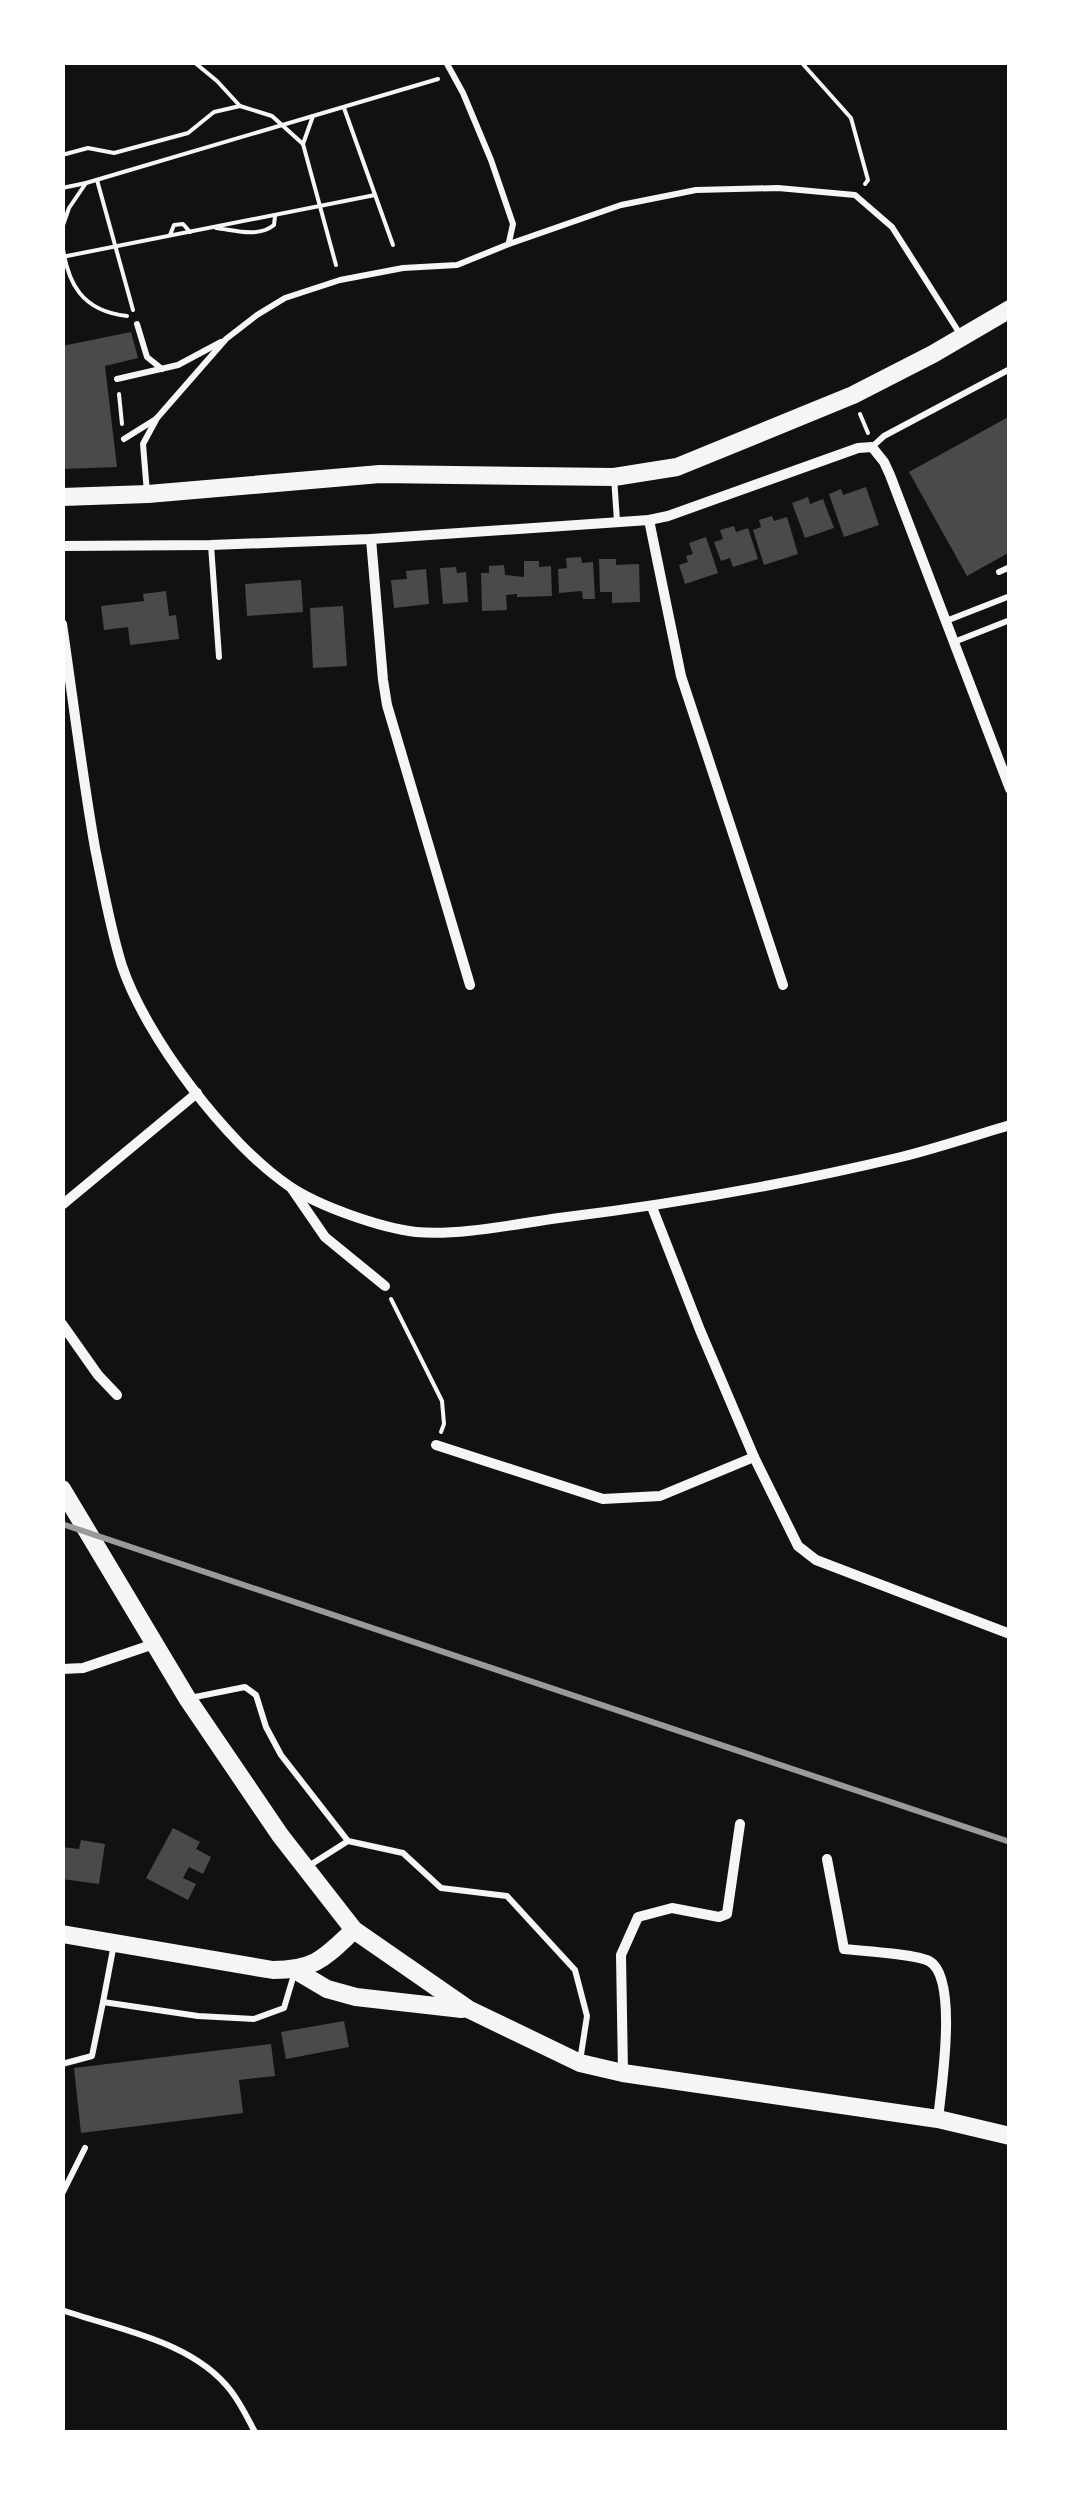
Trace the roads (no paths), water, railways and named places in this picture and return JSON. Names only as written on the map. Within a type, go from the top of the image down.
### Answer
[{"type":"main road","points":[[62,496],[148,494],[380,474],[614,477],[676,467],[853,394],[1010,309]]},
{"type":"main road","points":[[62,1489],[186,1698],[280,1835],[354,1930],[468,2009],[580,2063],[938,2119],[1010,2136]]},
{"type":"main road","points":[[62,1934],[273,1970],[295,1970],[323,1960],[354,1930]]},
{"type":"main road","points":[[295,1970],[328,1989],[356,1998],[468,2009]]},
{"type":"street","points":[[62,546],[371,540],[649,520],[869,447],[884,462],[890,476],[1010,789]]},
{"type":"street","points":[[649,520],[680,676],[783,985]]},
{"type":"street","points":[[371,540],[387,705],[470,986]]},
{"type":"street","points":[[62,624],[84,788],[123,968],[158,1040],[197,1093],[250,1156],[292,1188],[357,1218],[416,1232],[450,1232],[652,1207],[791,1181],[904,1156],[1010,1126]]},
{"type":"street","points":[[62,1205],[197,1093]]},
{"type":"street","points":[[292,1188],[325,1237],[384,1286]]},
{"type":"street","points":[[652,1207],[754,1457],[798,1546],[816,1560],[1010,1634]]},
{"type":"street","points":[[62,1324],[117,1395]]},
{"type":"street","points":[[436,1445],[603,1499],[660,1496],[754,1457]]},
{"type":"street","points":[[62,1669],[83,1668],[150,1637]]},
{"type":"street","points":[[623,2072],[620,1956],[638,1918],[672,1908],[719,1917],[727,1914],[740,1824]]},
{"type":"street","points":[[827,1858],[844,1949],[927,1959],[938,1968],[943,1984],[946,2039],[938,2119]]},
{"type":"lane","points":[[446,62],[484,144],[513,224],[509,244]]},
{"type":"lane","points":[[148,494],[143,444],[158,418],[226,340],[257,315],[285,298],[340,280],[403,268],[457,265],[621,204],[696,190],[778,188],[856,195],[892,227],[962,337]]},
{"type":"lane","points":[[136,324],[147,358],[163,369]]},
{"type":"lane","points":[[117,379],[178,365],[226,340]]},
{"type":"lane","points":[[869,447],[1010,369]]},
{"type":"lane","points":[[124,439],[158,418]]},
{"type":"lane","points":[[614,477],[617,521]]},
{"type":"lane","points":[[211,545],[219,657]]},
{"type":"lane","points":[[999,572],[1010,566]]},
{"type":"lane","points":[[946,621],[1010,596]]},
{"type":"lane","points":[[954,642],[1010,620]]},
{"type":"lane","points":[[186,1698],[245,1686],[256,1695],[266,1727],[281,1754],[348,1841],[403,1853],[441,1888],[507,1896],[574,1970],[587,2016],[580,2063]]},
{"type":"lane","points":[[306,1868],[348,1841]]},
{"type":"lane","points":[[62,2064],[92,2056],[114,1942]]},
{"type":"lane","points":[[102,2002],[198,2016],[254,2019],[284,2008],[295,1970]]},
{"type":"lane","points":[[62,2194],[85,2148]]},
{"type":"lane","points":[[62,2310],[176,2347],[211,2370],[232,2392],[256,2432]]},
{"type":"railway","points":[[62,1524],[1010,1842]]}]
